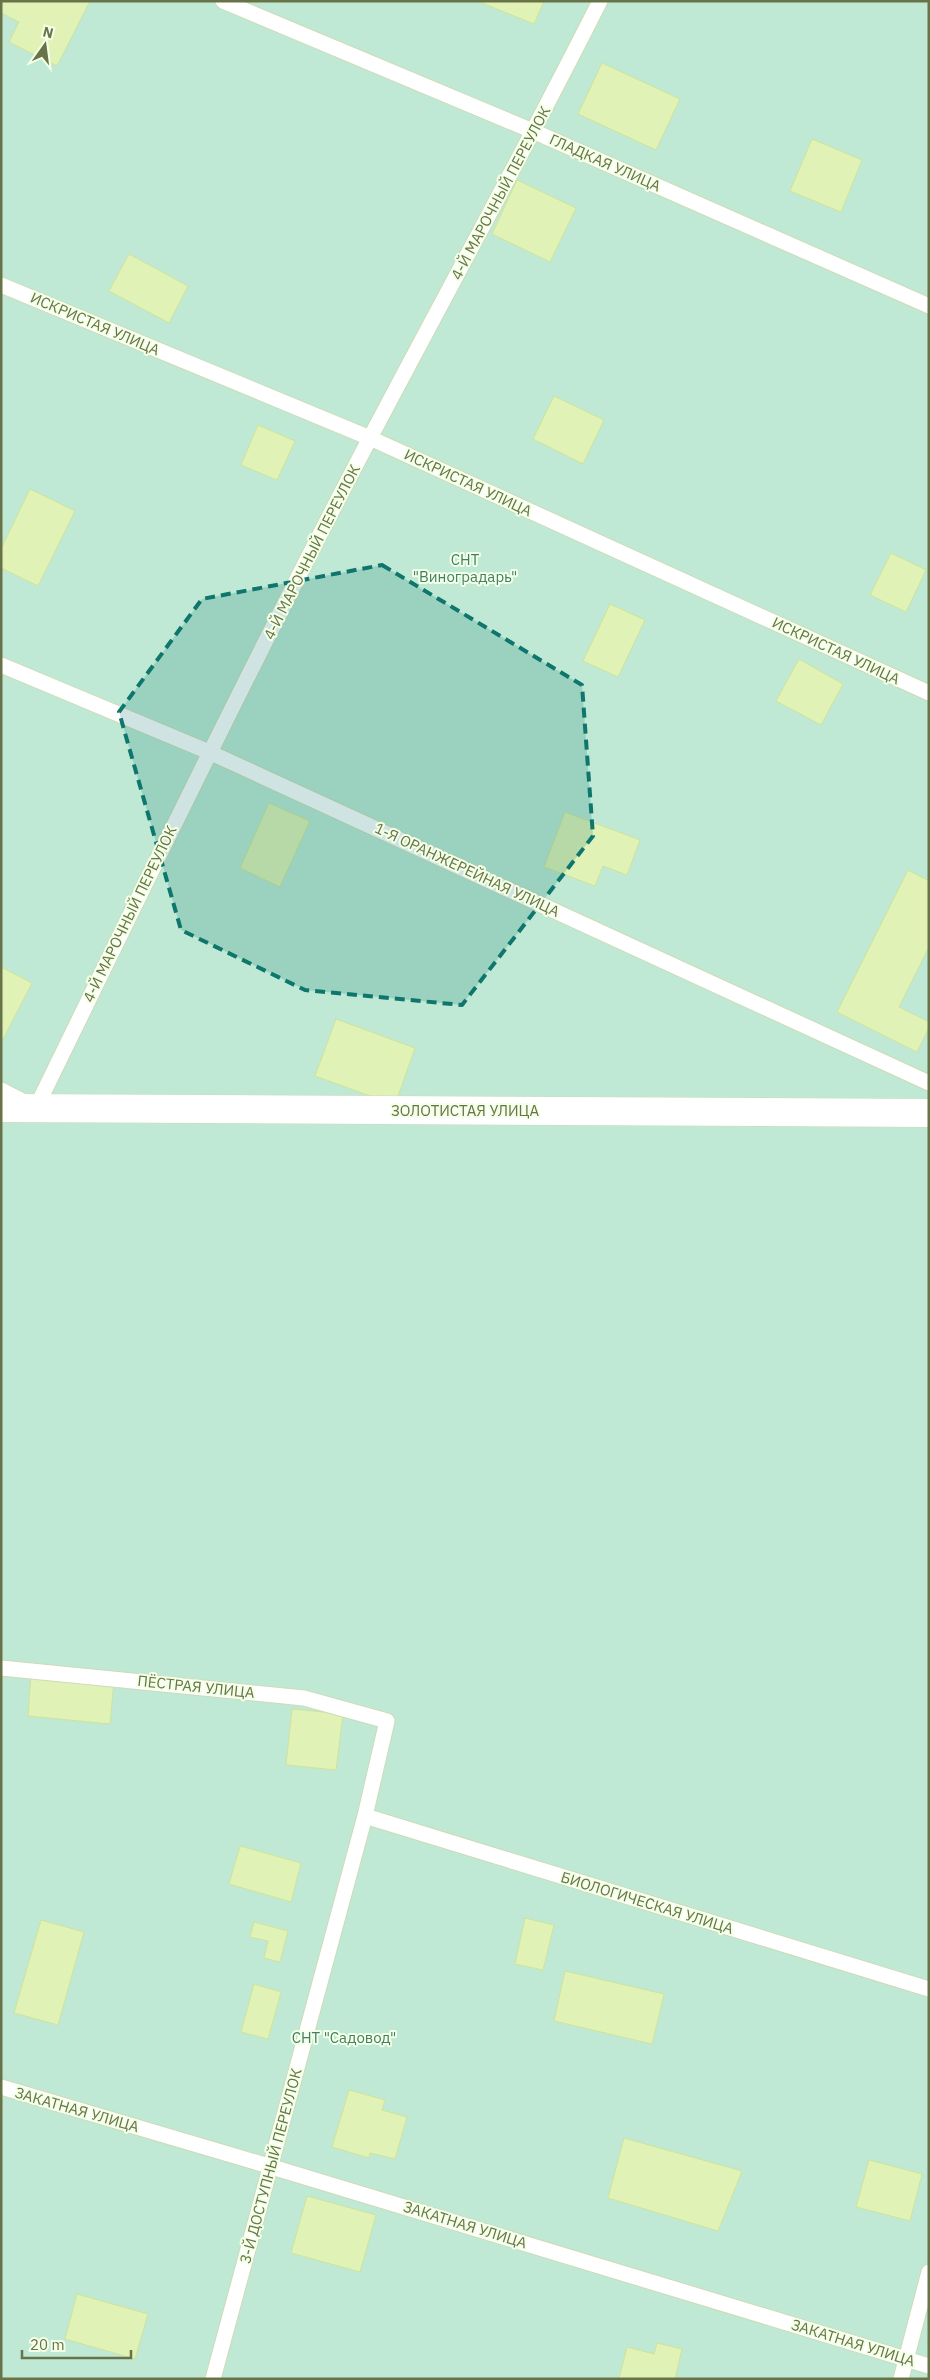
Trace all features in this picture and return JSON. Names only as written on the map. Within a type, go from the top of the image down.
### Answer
[{"type":"street","name":"ЗОЛОТИСТАЯ УЛИЦА","points":[[1,1108],[929,1113]]},
{"type":"lane","name":"ГЛАДКАЯ УЛИЦА","points":[[223,1],[535,132],[929,306]]},
{"type":"lane","name":"4-Й МАРОЧНЫЙ ПЕРЕУЛОК","points":[[36,1108],[209,752],[370,438],[535,132],[600,1]]},
{"type":"lane","name":"ИСКРИСТАЯ УЛИЦА","points":[[1,285],[370,438],[929,693]]},
{"type":"lane","name":"1-Я ОРАНЖЕРЕЙНАЯ УЛИЦА","points":[[1,666],[209,752],[929,1083]]},
{"type":"lane","points":[[1,1090],[36,1108]]},
{"type":"lane","name":"ПЁСТРАЯ УЛИЦА","points":[[1,1668],[304,1698],[387,1721]]},
{"type":"lane","name":"3-Й ДОСТУПНЫЙ ПЕРЕУЛОК","points":[[213,2379],[272,2167],[365,1816],[387,1721]]},
{"type":"lane","name":"БИОЛОГИЧЕСКАЯ УЛИЦА","points":[[365,1816],[929,1989]]},
{"type":"lane","name":"ЗАКАТНАЯ УЛИЦА","points":[[1,2087],[929,2366]]},
{"type":"lane","points":[[901,2379],[929,2272]]},
{"type":"highlighted area","points":[[382,565],[582,685],[593,836],[462,1005],[305,990],[181,930],[119,712],[202,599]]},
{"type":"green space","points":[[1,1],[929,1],[929,2379],[1,2379]]},
{"type":"building","points":[[1,1],[90,1],[57,66],[9,42],[19,22],[1,13]]},
{"type":"building","points":[[477,1],[544,1],[534,24]]},
{"type":"building","points":[[602,63],[680,99],[656,150],[578,114]]},
{"type":"building","points":[[812,139],[862,160],[841,212],[790,191]]},
{"type":"building","points":[[517,180],[576,208],[550,262],[492,234]]},
{"type":"building","points":[[129,254],[188,286],[169,323],[109,291]]},
{"type":"building","points":[[554,396],[604,420],[583,464],[533,439]]},
{"type":"building","points":[[258,425],[295,441],[277,480],[241,465]]},
{"type":"building","points":[[30,489],[75,511],[38,586],[1,568],[1,549]]},
{"type":"building","points":[[891,553],[926,570],[906,612],[870,595]]},
{"type":"building","points":[[610,604],[645,620],[618,677],[583,661]]},
{"type":"building","points":[[799,659],[843,684],[821,725],[776,701]]},
{"type":"building","points":[[269,803],[310,821],[280,887],[240,868]]},
{"type":"building","points":[[565,812],[640,840],[627,875],[603,866],[595,886],[544,867]]},
{"type":"building","points":[[908,870],[929,881],[929,947],[899,1007],[929,1022],[929,1028],[917,1052],[837,1012]]},
{"type":"building","points":[[1,967],[32,983],[1,1043]]},
{"type":"building","points":[[336,1019],[415,1048],[395,1105],[315,1076]]},
{"type":"building","points":[[31,1674],[114,1681],[110,1724],[28,1716]]},
{"type":"building","points":[[292,1709],[343,1714],[336,1770],[286,1765]]},
{"type":"building","points":[[240,1846],[301,1863],[291,1902],[229,1884]]},
{"type":"building","points":[[525,1918],[554,1925],[543,1970],[515,1964]]},
{"type":"building","points":[[41,1920],[84,1932],[58,2025],[14,2013]]},
{"type":"building","points":[[254,1922],[288,1931],[280,1962],[264,1958],[268,1941],[250,1937]]},
{"type":"building","points":[[565,1971],[664,1994],[652,2044],[554,2021]]},
{"type":"building","points":[[254,1984],[281,1992],[268,2039],[241,2032]]},
{"type":"building","points":[[349,2090],[385,2100],[382,2110],[407,2117],[395,2159],[370,2153],[369,2158],[332,2147]]},
{"type":"building","points":[[624,2138],[742,2171],[718,2231],[608,2198]]},
{"type":"building","points":[[869,2160],[922,2174],[910,2221],[856,2207]]},
{"type":"building","points":[[307,2196],[376,2215],[360,2272],[291,2253]]},
{"type":"building","points":[[77,2294],[148,2314],[135,2359],[65,2339]]},
{"type":"building","points":[[657,2343],[682,2349],[675,2379],[619,2379],[627,2347],[654,2354]]},
{"type":"park label","name":"СНТ \"Виноградарь\"","points":[[465,568]]},
{"type":"park label","name":"СНТ \"Садовод\"","points":[[344,2038]]}]
